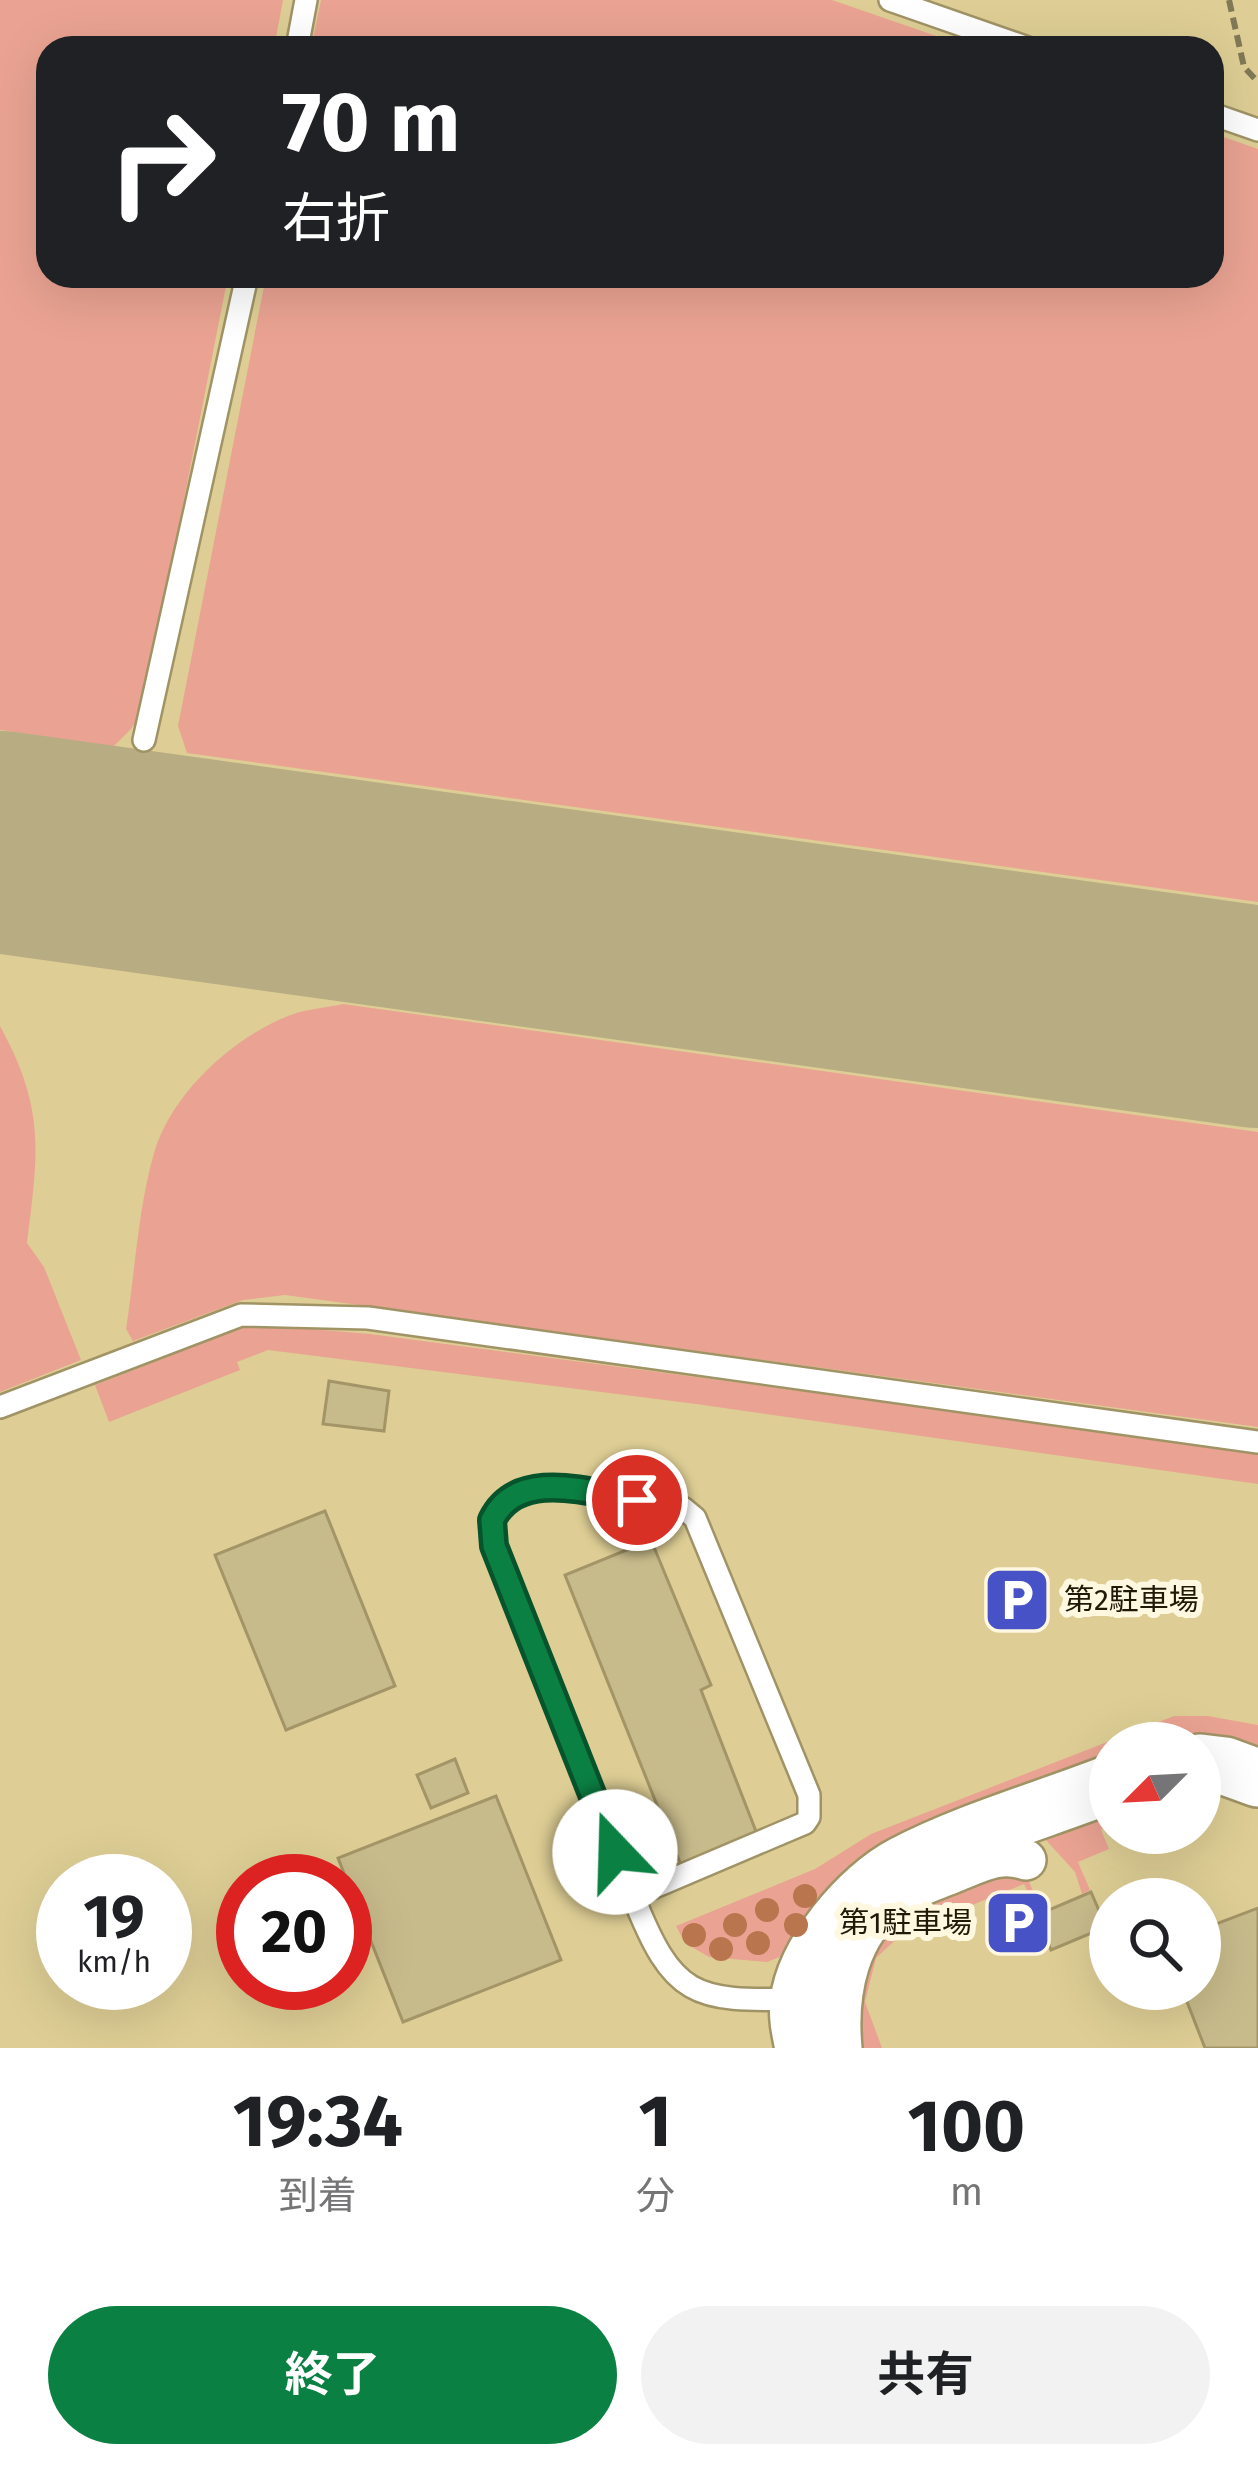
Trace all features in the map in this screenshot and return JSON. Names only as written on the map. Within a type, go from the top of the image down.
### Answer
[{"type":"street","points":[[1221,1766],[1258,1778]]},
{"type":"street","points":[[802,2023],[812,1964],[837,1923],[867,1889],[902,1865],[1089,1792]]},
{"type":"street","points":[[842,2048],[840,1995],[846,1970],[866,1930],[882,1911],[899,1896],[991,1858],[1008,1854],[1026,1860]]},
{"type":"lane","points":[[299,36],[306,0]]},
{"type":"lane","points":[[890,0],[994,36]]},
{"type":"lane","points":[[1224,118],[1258,130]]},
{"type":"lane","points":[[144,740],[244,288]]},
{"type":"lane","points":[[0,1408],[241,1316],[293,1314],[368,1318],[1258,1442]]},
{"type":"lane","points":[[632,1896],[805,1823],[809,1796],[695,1518],[683,1508],[566,1489],[524,1491],[512,1496],[492,1520],[494,1546],[632,1896],[663,1963],[688,1987],[802,2023]]},
{"type":"path","points":[[1229,0],[1244,67],[1258,82]]},
{"type":"shaded area","points":[[0,0],[1258,0],[1258,2048],[0,2048]]},
{"type":"shaded area","points":[[0,0],[283,0],[276,36],[36,36],[36,288],[226,288],[142,712],[113,747],[0,730]]},
{"type":"shaded area","points":[[321,0],[832,0],[936,36],[314,36]]},
{"type":"shaded area","points":[[1224,137],[1258,149],[1258,902],[187,753],[178,726],[264,288],[1224,288]]},
{"type":"shaded area","points":[[343,1004],[1258,1132],[1258,1427],[285,1295],[243,1300],[133,1341],[126,1329],[144,1196],[154,1153],[174,1110],[206,1071],[246,1038],[294,1014]]},
{"type":"shaded area","points":[[0,1026],[25,1083],[35,1132],[27,1243],[44,1267],[81,1360],[0,1392]]},
{"type":"shaded area","points":[[251,1324],[370,1334],[1258,1451],[1258,1484],[696,1404],[268,1350],[237,1362],[240,1370],[109,1422],[95,1385]]},
{"type":"shaded area","points":[[1174,1716],[1208,1716],[1258,1725],[1258,1747],[1221,1738],[1221,1722],[1159,1722]]},
{"type":"shaded area","points":[[1089,1749],[1089,1762],[878,1846],[847,1871],[791,1951],[767,1962],[709,1957],[685,1943],[676,1926],[815,1869],[871,1834]]},
{"type":"shaded area","points":[[1089,1814],[1089,1854],[1097,1854],[1078,1862],[1089,1890],[1082,1894],[1075,1872],[1045,1839],[1045,1830]]},
{"type":"shaded area","points":[[1003,1868],[1027,1877],[1042,1912],[1038,1914],[1024,1884],[903,1933],[876,1958],[865,2002],[882,2048],[852,2048],[853,1984],[891,1921]]},
{"type":"building","points":[[329,1381],[389,1391],[384,1431],[323,1424]]},
{"type":"building","points":[[325,1511],[395,1686],[286,1730],[215,1555]]},
{"type":"building","points":[[651,1540],[711,1685],[701,1690],[757,1834],[681,1865],[565,1575]]},
{"type":"building","points":[[455,1759],[468,1793],[431,1808],[417,1775]]},
{"type":"building","points":[[496,1796],[561,1960],[403,2022],[372,1944],[372,1854],[348,1854]]},
{"type":"building","points":[[1089,1893],[1089,1934],[1051,1950],[1037,1915]]},
{"type":"building","points":[[1258,1908],[1258,2048],[1205,2048],[1190,2010],[1221,2010],[1221,1922]]},
{"type":"runway","points":[[0,842],[1258,1017]]},
{"type":"place","name":"第2駐車場","points":[[1017,1600]]},
{"type":"place","name":"第1駐車場","points":[[1018,1923]]},
{"type":"route","points":[[615,1852],[494,1546],[492,1520],[512,1496],[547,1487],[637,1500]]}]
